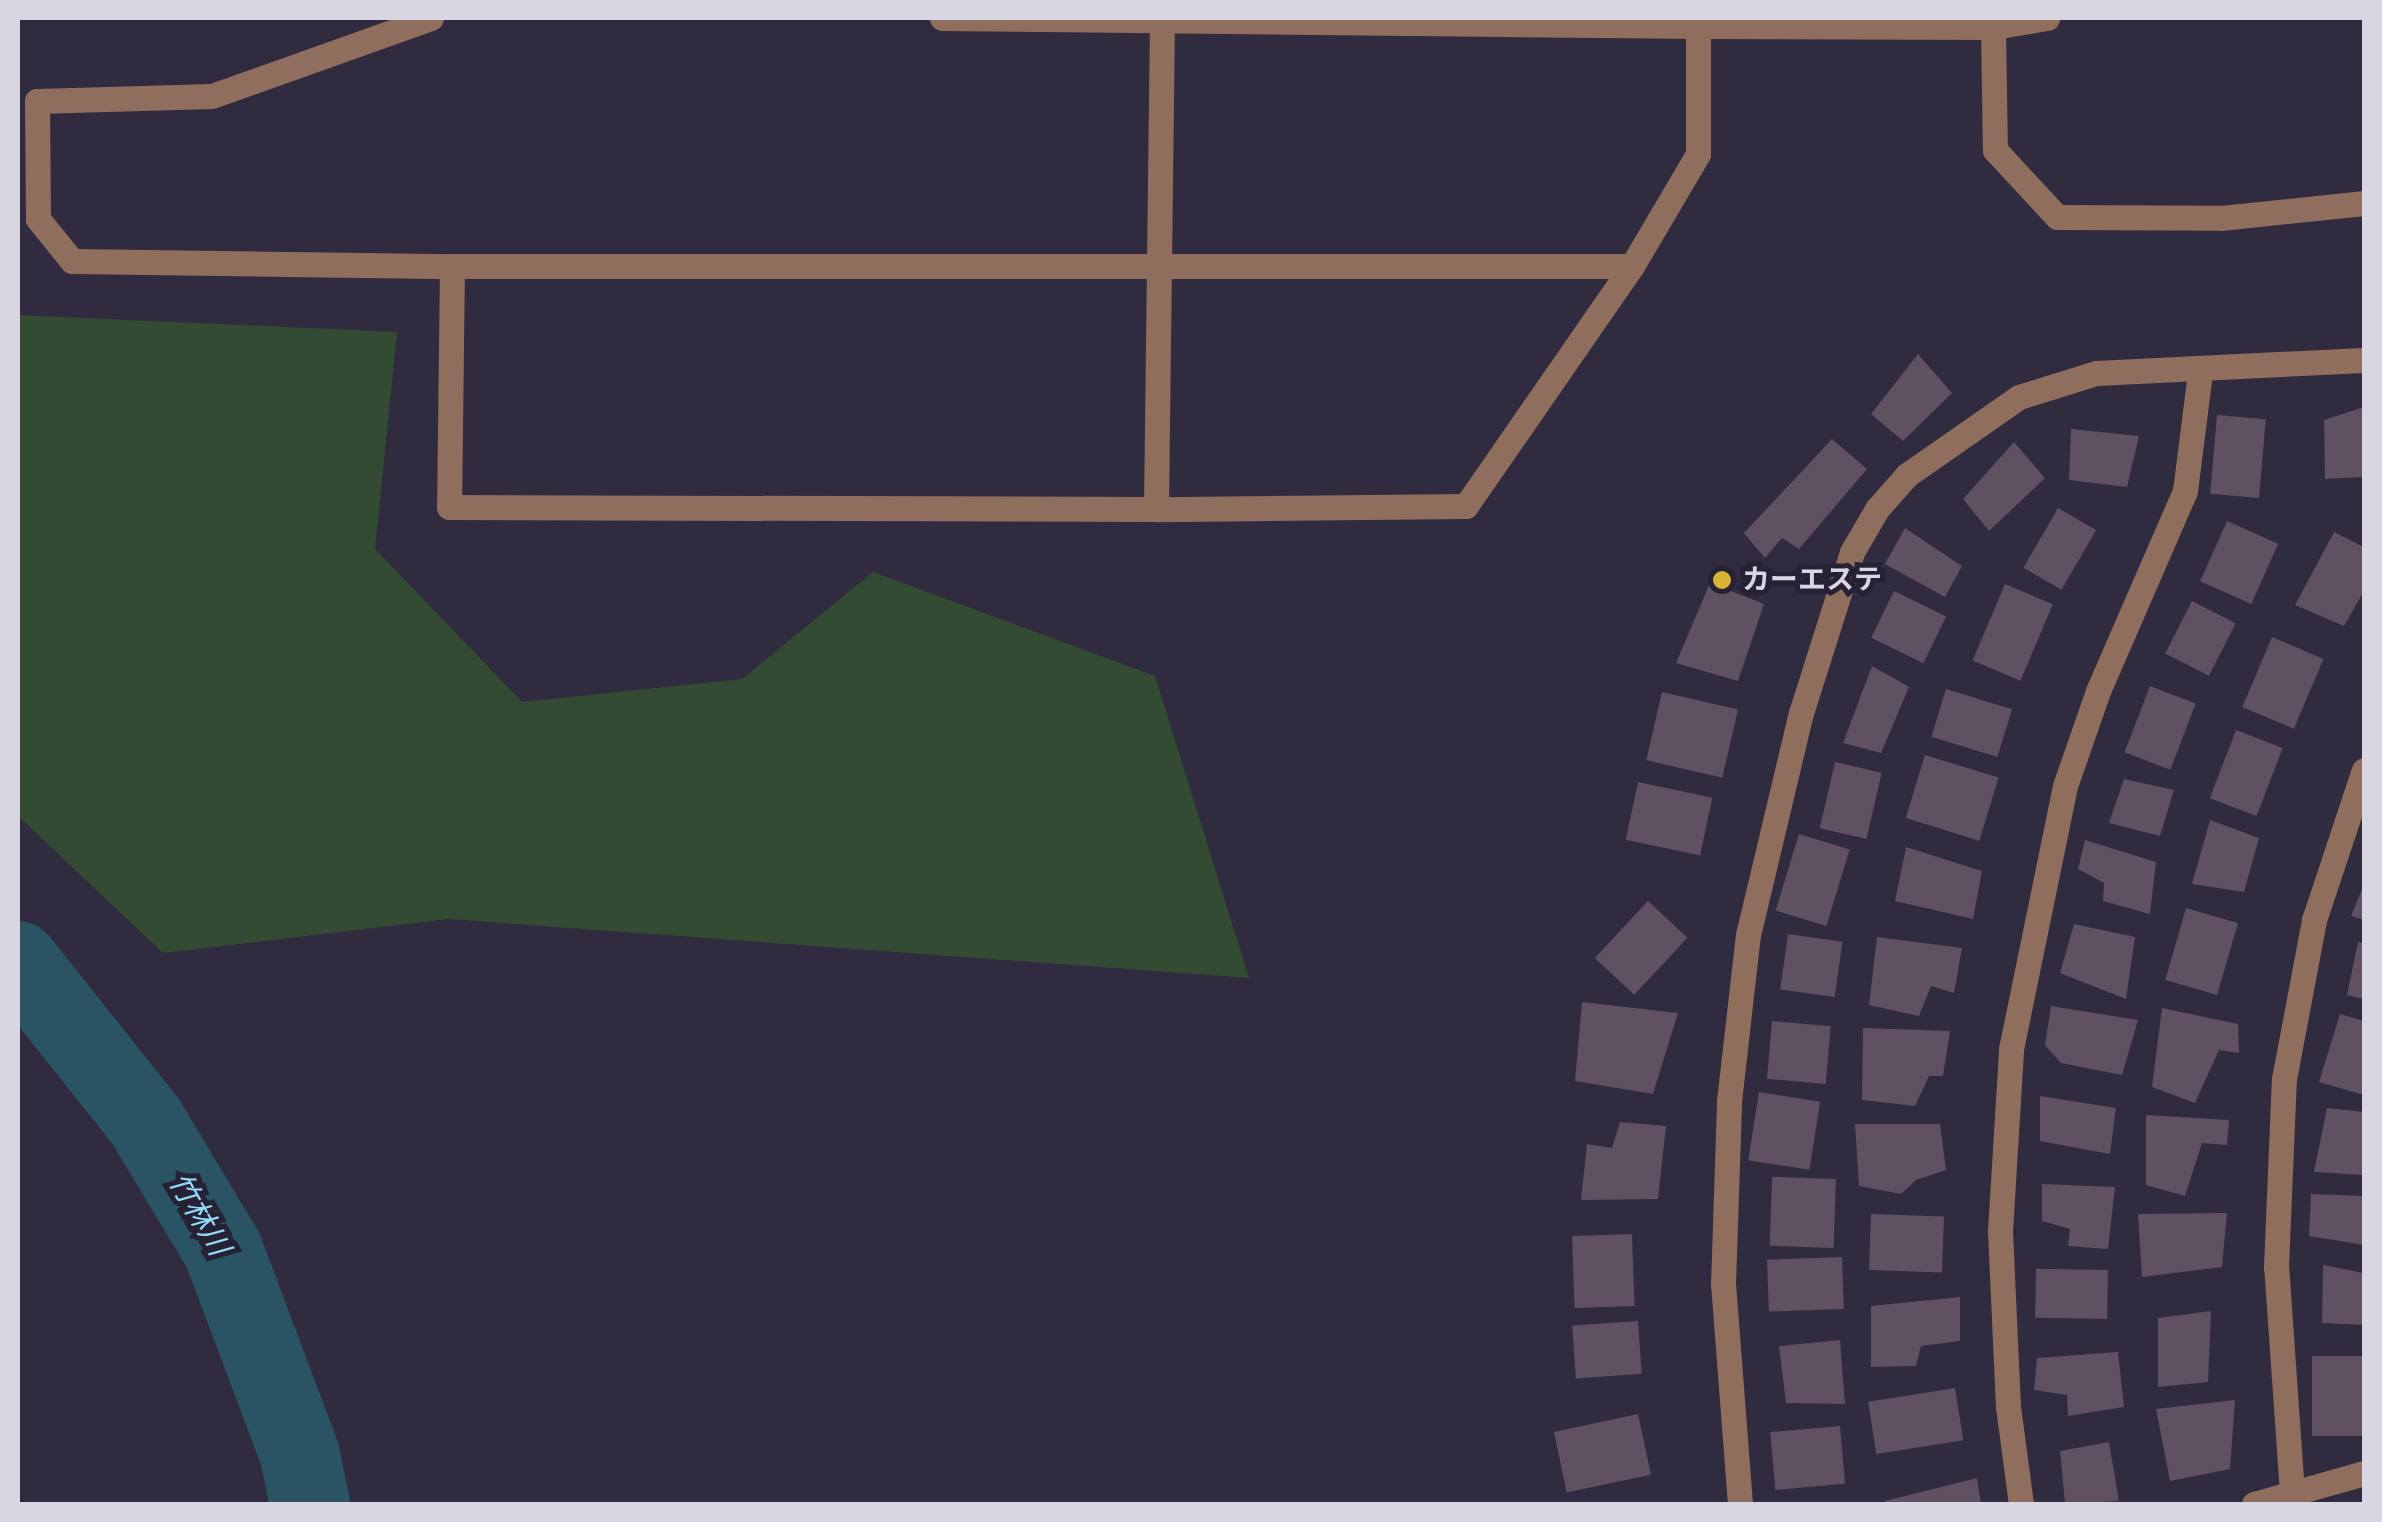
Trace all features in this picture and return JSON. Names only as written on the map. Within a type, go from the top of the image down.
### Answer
[{"type":"street","points":[[431,18],[212,96],[37,100],[38,219],[72,261],[452,266],[1156,262],[1632,266]]},
{"type":"street","points":[[942,18],[1993,27],[2048,18]]},
{"type":"street","points":[[1156,508],[1156,262],[1162,18]]},
{"type":"street","points":[[452,266],[449,507],[1466,506],[1632,266],[1698,154],[1698,26]]},
{"type":"street","points":[[1993,27],[1995,150],[2057,217],[2221,218],[2364,204]]},
{"type":"street","points":[[1740,1504],[1724,1285],[1729,1101],[1748,935],[1801,714],[1852,552],[1876,509],[1907,475],[2020,396],[2096,373],[2200,372],[2364,360]]},
{"type":"street","points":[[2021,1504],[2008,1407],[2000,1231],[2011,1048],[2065,786],[2185,491],[2200,372]]},
{"type":"street","points":[[2292,1494],[2276,1267],[2284,1080],[2314,920],[2364,770]]},
{"type":"street","points":[[2254,1504],[2364,1473]]},
{"type":"green space","points":[[18,315],[397,332],[375,549],[522,702],[742,679],[873,572],[1155,676],[1249,978],[448,919],[163,953],[18,816]]},
{"type":"building","points":[[1918,354],[1952,393],[1903,441],[1871,414]]},
{"type":"building","points":[[2364,407],[2364,477],[2325,479],[2324,420]]},
{"type":"building","points":[[2217,415],[2266,419],[2259,498],[2210,494]]},
{"type":"building","points":[[2071,429],[2139,436],[2127,487],[2069,480]]},
{"type":"building","points":[[1832,439],[1867,469],[1799,549],[1782,538],[1765,558],[1744,533]]},
{"type":"building","points":[[2014,442],[2045,478],[1989,531],[1963,499]]},
{"type":"building","points":[[2058,508],[2096,530],[2062,590],[2024,568]]},
{"type":"building","points":[[2227,521],[2278,544],[2251,604],[2200,581]]},
{"type":"building","points":[[1905,528],[1962,566],[1945,597],[1885,564]]},
{"type":"building","points":[[2334,532],[2364,547],[2364,591],[2344,626],[2295,605]]},
{"type":"building","points":[[1710,583],[1764,604],[1738,681],[1676,663]]},
{"type":"building","points":[[2005,584],[2053,604],[2020,681],[1973,660]]},
{"type":"building","points":[[1894,591],[1946,616],[1923,663],[1871,638]]},
{"type":"building","points":[[2192,601],[2236,623],[2209,676],[2165,654]]},
{"type":"building","points":[[2272,637],[2324,659],[2294,729],[2242,707]]},
{"type":"building","points":[[1872,666],[1909,687],[1881,753],[1843,743]]},
{"type":"building","points":[[2150,686],[2196,704],[2170,770],[2125,752]]},
{"type":"building","points":[[1946,689],[2012,709],[1997,757],[1931,737]]},
{"type":"building","points":[[1662,692],[1738,710],[1722,778],[1646,760]]},
{"type":"building","points":[[2236,730],[2283,748],[2257,816],[2210,798]]},
{"type":"building","points":[[1925,755],[1999,778],[1979,841],[1906,818]]},
{"type":"building","points":[[1835,762],[1882,773],[1866,839],[1820,828]]},
{"type":"building","points":[[2124,779],[2174,790],[2160,836],[2109,823]]},
{"type":"building","points":[[1638,782],[1712,798],[1700,856],[1626,840]]},
{"type":"building","points":[[2210,820],[2259,838],[2244,892],[2192,884]]},
{"type":"building","points":[[1799,834],[1850,849],[1826,926],[1776,911]]},
{"type":"building","points":[[2085,840],[2156,862],[2150,914],[2103,901],[2104,883],[2078,869]]},
{"type":"building","points":[[1906,847],[1982,871],[1973,919],[1895,901]]},
{"type":"building","points":[[2364,884],[2364,920],[2351,916]]},
{"type":"building","points":[[1648,901],[1687,938],[1634,995],[1595,958]]},
{"type":"building","points":[[2186,908],[2238,923],[2217,995],[2165,980]]},
{"type":"building","points":[[2074,924],[2135,937],[2126,999],[2060,973]]},
{"type":"building","points":[[1788,934],[1842,942],[1835,997],[1780,989]]},
{"type":"building","points":[[1877,937],[1962,948],[1954,993],[1931,986],[1919,1016],[1869,1005]]},
{"type":"building","points":[[2358,942],[2364,943],[2364,999],[2347,995]]},
{"type":"building","points":[[1582,1002],[1678,1013],[1653,1094],[1575,1081]]},
{"type":"building","points":[[2051,1006],[2138,1020],[2122,1075],[2061,1063],[2045,1045]]},
{"type":"building","points":[[2162,1008],[2238,1024],[2239,1053],[2219,1050],[2195,1103],[2152,1087]]},
{"type":"building","points":[[2340,1014],[2364,1021],[2364,1095],[2319,1082]]},
{"type":"building","points":[[1772,1021],[1831,1026],[1826,1084],[1767,1079]]},
{"type":"building","points":[[1863,1028],[1950,1031],[1943,1076],[1929,1076],[1915,1106],[1862,1100]]},
{"type":"building","points":[[1759,1092],[1820,1102],[1809,1170],[1748,1160]]},
{"type":"building","points":[[2040,1096],[2116,1108],[2110,1154],[2040,1141]]},
{"type":"building","points":[[2327,1108],[2364,1112],[2364,1175],[2314,1172]]},
{"type":"building","points":[[2146,1115],[2229,1120],[2227,1145],[2202,1143],[2185,1196],[2146,1185]]},
{"type":"building","points":[[1620,1122],[1666,1126],[1658,1199],[1581,1200],[1587,1144],[1612,1148]]},
{"type":"building","points":[[1855,1124],[1940,1124],[1946,1170],[1916,1180],[1901,1194],[1859,1186]]},
{"type":"building","points":[[1772,1177],[1836,1179],[1834,1248],[1770,1246]]},
{"type":"building","points":[[2042,1184],[2115,1187],[2108,1249],[2068,1246],[2070,1229],[2042,1221]]},
{"type":"building","points":[[2311,1194],[2364,1196],[2364,1245],[2309,1236]]},
{"type":"building","points":[[2227,1213],[2222,1267],[2142,1277],[2138,1214]]},
{"type":"building","points":[[1871,1214],[1944,1217],[1942,1273],[1869,1270]]},
{"type":"building","points":[[1632,1234],[1635,1306],[1575,1308],[1572,1236]]},
{"type":"building","points":[[1842,1257],[1844,1309],[1769,1312],[1767,1260]]},
{"type":"building","points":[[2323,1265],[2364,1273],[2364,1325],[2322,1323]]},
{"type":"building","points":[[2036,1269],[2108,1270],[2107,1319],[2035,1318]]},
{"type":"building","points":[[1960,1297],[1960,1341],[1921,1346],[1916,1366],[1871,1367],[1871,1306]]},
{"type":"building","points":[[2211,1311],[2208,1382],[2158,1387],[2158,1318]]},
{"type":"building","points":[[1638,1321],[1642,1374],[1576,1378],[1572,1326]]},
{"type":"building","points":[[1840,1340],[1845,1404],[1786,1403],[1779,1346]]},
{"type":"building","points":[[2118,1352],[2124,1407],[2068,1416],[2067,1395],[2034,1390],[2037,1358]]},
{"type":"building","points":[[2312,1356],[2364,1356],[2364,1436],[2312,1436]]},
{"type":"building","points":[[1955,1388],[1963,1440],[1876,1454],[1868,1402]]},
{"type":"building","points":[[2235,1400],[2230,1469],[2170,1481],[2156,1409]]},
{"type":"building","points":[[1638,1414],[1651,1475],[1567,1493],[1554,1432]]},
{"type":"building","points":[[1840,1426],[1845,1484],[1775,1490],[1770,1432]]},
{"type":"building","points":[[2109,1442],[2119,1501],[2065,1504],[2060,1451]]},
{"type":"building","points":[[1977,1478],[1981,1504],[1885,1501]]},
{"type":"waterway","name":"竹林川","points":[[18,961],[146,1122],[223,1250],[300,1455],[310,1504]]},
{"type":"place","name":"カーエステ","points":[[1722,580]]}]
